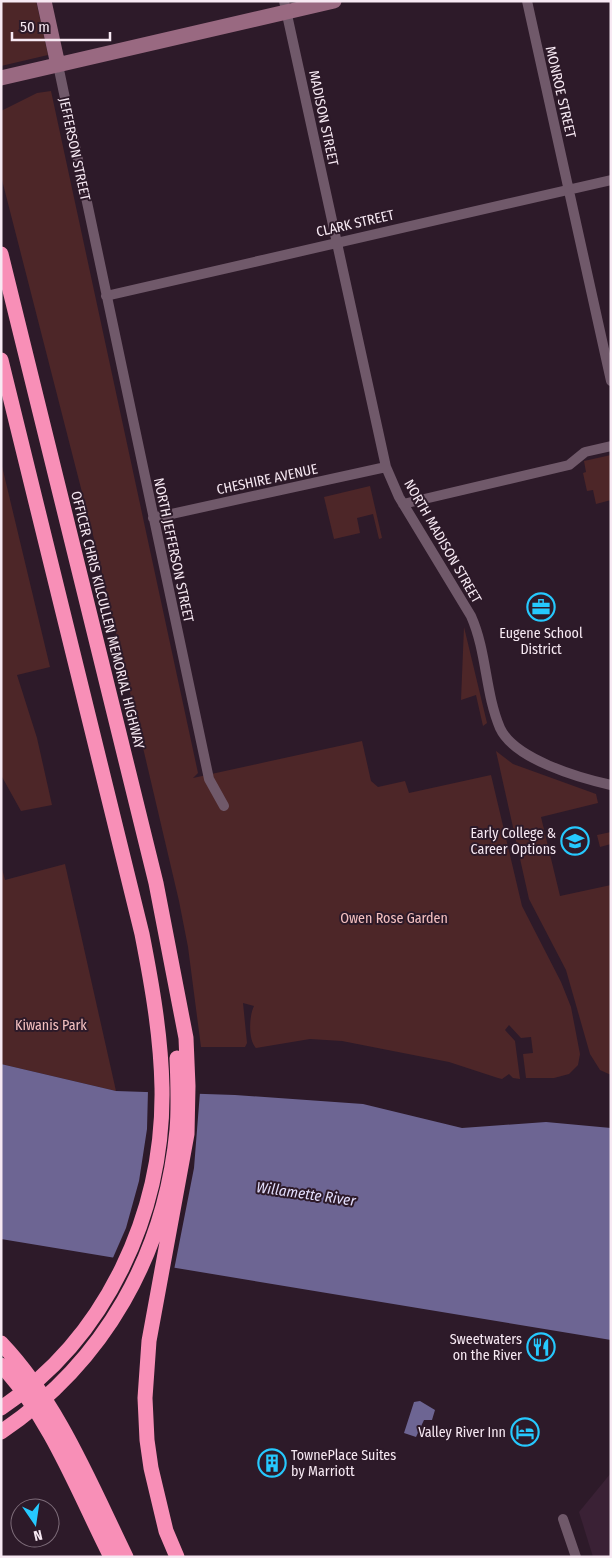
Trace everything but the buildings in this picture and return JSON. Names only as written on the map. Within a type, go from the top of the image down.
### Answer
[{"type":"highway","name":"OFFICER CHRIS KILCULLEN MEMORIAL HIGHWAY","points":[[1,254],[156,883],[178,995]]},
{"type":"highway","points":[[1,360],[140,925],[153,991],[162,1090],[158,1145],[145,1214],[125,1263],[97,1313],[56,1362],[32,1386],[1,1408]]},
{"type":"highway","points":[[177,1557],[166,1531],[158,1501],[147,1440],[146,1398],[149,1341],[187,1134],[186,1038],[178,995]]},
{"type":"highway","points":[[1,1432],[47,1396],[84,1357],[126,1299],[147,1253],[169,1184],[177,1129],[178,995]]},
{"type":"highway","points":[[1,1343],[39,1389],[57,1418],[126,1557]]},
{"type":"highway","points":[[1,1365],[16,1382],[49,1433],[111,1557]]},
{"type":"street","name":"JEFFERSON STREET","points":[[44,1],[106,296]]},
{"type":"street","points":[[1,78],[285,7],[334,1]]},
{"type":"street","name":"MONROE STREET","points":[[527,1],[611,380]]},
{"type":"street","name":"MADISON STREET","points":[[285,7],[337,242]]},
{"type":"street","name":"CLARK STREET","points":[[106,296],[611,180]]},
{"type":"street","name":"NORTH MADISON STREET","points":[[337,242],[386,467],[403,504],[471,616],[479,636],[501,730],[510,743],[527,755],[566,772],[611,785]]},
{"type":"street","name":"NORTH JEFFERSON STREET","points":[[106,296],[209,779],[224,806]]},
{"type":"street","points":[[403,504],[569,465],[585,452],[611,446]]},
{"type":"street","name":"CHESHIRE AVENUE","points":[[154,518],[386,467]]},
{"type":"street","points":[[563,1519],[576,1557]]},
{"type":"shaded area","points":[[611,1473],[611,1557],[593,1557],[579,1512]]},
{"type":"green space","points":[[1,1],[36,1],[48,55],[1,66]]},
{"type":"green space","name":"Owen Rose Garden","points":[[51,91],[198,773],[193,778],[362,741],[371,781],[378,787],[405,781],[409,793],[491,775],[522,906],[561,982],[571,1007],[580,1054],[578,1065],[569,1074],[554,1078],[526,1078],[523,1054],[533,1053],[531,1037],[521,1038],[509,1025],[505,1030],[515,1041],[520,1079],[513,1078],[509,1074],[502,1079],[449,1062],[342,1041],[310,1039],[256,1048],[253,1044],[250,1028],[254,1006],[243,1003],[247,1043],[245,1047],[201,1047],[188,947],[179,901],[94,539],[1,176],[1,111],[37,93]]},
{"type":"green space","points":[[611,455],[611,500],[596,504],[593,490],[587,491],[583,473],[586,472],[584,461]]},
{"type":"green space","points":[[1,462],[50,667],[17,675],[37,738],[52,805],[21,811],[1,775]]},
{"type":"green space","points":[[370,486],[382,538],[379,539],[373,514],[357,518],[360,533],[334,539],[324,497]]},
{"type":"green space","points":[[464,627],[487,723],[483,726],[476,695],[461,700]]},
{"type":"green space","points":[[496,751],[513,764],[596,794],[598,803],[541,817],[560,896],[611,885],[611,1075],[600,1070],[590,1054],[566,970],[529,899]]},
{"type":"green space","points":[[611,832],[611,844],[600,847],[597,835]]},
{"type":"green space","name":"Kiwanis Park","points":[[65,864],[116,1091],[1,1064],[1,865],[5,880]]},
{"type":"water","name":"Willamette River","points":[[1,1064],[116,1091],[235,1095],[363,1104],[462,1128],[546,1122],[611,1128],[611,1340],[1,1239]]},
{"type":"water","points":[[420,1401],[435,1410],[432,1420],[424,1420],[416,1437],[404,1433],[414,1402]]},
{"type":"pier","points":[[148,1090],[200,1092],[194,1168],[174,1270],[112,1260],[126,1228],[139,1181],[147,1129]]},
{"type":"place","name":"Eugene School District","points":[[541,607]]},
{"type":"place","name":"Early College & Career Options","points":[[575,841]]},
{"type":"place","name":"Sweetwaters on the River","points":[[541,1347]]},
{"type":"place","name":"Valley River Inn","points":[[525,1432]]},
{"type":"place","name":"TownePlace Suites by Marriott","points":[[272,1463]]}]
